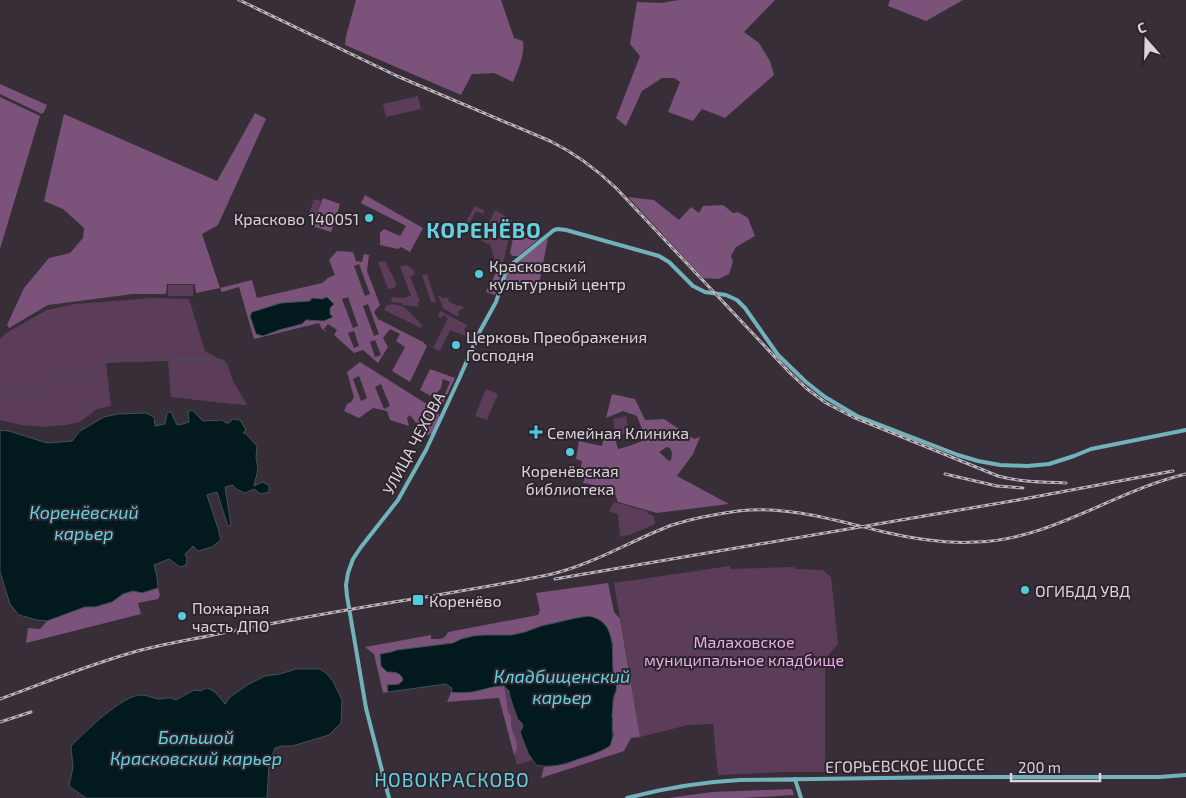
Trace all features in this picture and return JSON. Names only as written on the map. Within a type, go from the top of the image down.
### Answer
[{"type":"main road","name":"УЛИЦА ЧЕХОВА","points":[[389,798],[366,708],[348,607],[346,584],[348,573],[353,559],[398,500],[426,450],[445,412],[480,331],[494,306],[505,274],[511,265],[548,234],[558,229],[659,256],[669,262],[693,286],[705,292],[737,300],[745,308],[778,355],[806,382],[826,397],[850,412],[872,422],[958,455],[1000,465],[1027,466],[1050,464],[1091,449],[1186,430]]},
{"type":"main road","name":"ЕГОРЬЕВСКОЕ ШОССЕ","points":[[627,798],[678,786],[740,780],[1159,777],[1186,775]]},
{"type":"main road","points":[[795,779],[801,798]]},
{"type":"green space","points":[[418,96],[421,109],[386,117],[383,104]]},
{"type":"green space","points":[[314,199],[321,201],[315,219],[308,217]]},
{"type":"green space","points":[[475,206],[485,211],[483,214],[476,211],[466,229],[498,239],[498,229],[489,223],[495,210],[512,220],[503,265],[496,264],[490,245],[461,230]]},
{"type":"green space","points":[[385,261],[395,281],[396,285],[394,288],[388,289],[378,262]]},
{"type":"green space","points":[[406,265],[414,270],[415,274],[410,277],[420,301],[417,303],[419,307],[391,302],[392,297],[403,298],[411,296],[400,267]]},
{"type":"green space","points":[[427,274],[436,302],[431,302],[422,275]]},
{"type":"green space","points":[[168,285],[193,285],[193,296],[168,296]]},
{"type":"green space","points":[[438,295],[444,299],[445,297],[449,299],[448,301],[458,306],[464,307],[458,313],[459,315],[456,316],[443,308]]},
{"type":"green space","points":[[153,298],[189,299],[205,351],[227,363],[233,381],[247,405],[171,397],[168,361],[106,363],[111,406],[97,409],[80,422],[66,425],[44,427],[21,425],[0,420],[0,339],[6,333],[47,310],[75,304]]},
{"type":"green space","points":[[393,304],[404,307],[422,325],[421,328],[384,310],[386,306]]},
{"type":"green space","points":[[440,311],[467,325],[464,329],[473,335],[471,338],[450,330],[440,351],[433,348],[448,318],[443,315],[441,318],[438,316]]},
{"type":"green space","points":[[486,389],[498,394],[487,420],[475,416]]},
{"type":"green space","points":[[626,416],[629,433],[616,436],[613,419]]},
{"type":"green space","points":[[614,502],[646,511],[654,516],[655,524],[620,537],[618,514],[609,511]]},
{"type":"green space","name":"Малаховское муниципальное кладбище","points":[[730,566],[730,569],[794,567],[795,569],[823,570],[831,577],[838,644],[825,659],[825,772],[718,775],[713,724],[688,725],[640,737],[614,583]]},
{"type":"green space","points":[[504,686],[509,691],[518,720],[522,724],[523,727],[520,732],[532,760],[517,765],[500,698]]},
{"type":"shaded area","points":[[356,0],[501,0],[514,38],[523,41],[522,57],[513,82],[494,73],[472,74],[461,95],[345,45]]},
{"type":"shaded area","points":[[678,0],[775,0],[744,32],[759,43],[770,61],[774,75],[725,118],[702,109],[693,121],[668,112],[680,82],[674,78],[662,78],[642,91],[626,126],[616,118],[640,56],[630,44],[637,2],[661,3]]},
{"type":"shaded area","points":[[890,0],[963,0],[926,21],[888,6]]},
{"type":"shaded area","points":[[0,84],[47,105],[44,112],[42,114],[0,94]]},
{"type":"shaded area","points":[[0,97],[40,116],[0,249]]},
{"type":"shaded area","points":[[255,113],[266,119],[218,225],[202,234],[220,288],[196,293],[195,284],[167,284],[166,294],[133,294],[48,305],[9,328],[7,325],[24,288],[49,258],[70,253],[83,238],[84,228],[63,209],[44,201],[64,114],[217,181]]},
{"type":"shaded area","points":[[365,195],[423,228],[410,252],[401,247],[398,249],[380,245],[380,233],[384,229],[400,236],[406,226],[361,203]]},
{"type":"shaded area","points":[[628,197],[654,200],[679,220],[691,207],[699,213],[703,206],[723,205],[733,213],[738,212],[748,218],[755,236],[736,247],[731,256],[733,262],[729,274],[719,279],[703,278]]},
{"type":"shaded area","points":[[323,198],[340,204],[331,232],[312,226]]},
{"type":"shaded area","points":[[539,235],[541,237],[518,256],[512,256],[510,253],[513,238],[519,240]]},
{"type":"shaded area","points":[[548,238],[539,284],[521,287],[504,282],[511,268],[517,262]]},
{"type":"shaded area","points":[[337,251],[353,252],[356,261],[362,262],[364,254],[369,255],[367,271],[380,305],[374,312],[378,319],[423,342],[427,346],[410,382],[392,371],[405,347],[396,341],[400,334],[390,329],[383,338],[388,347],[378,363],[363,350],[354,353],[334,335],[337,330],[328,324],[324,329],[329,333],[322,329],[319,323],[254,339],[239,287],[222,292],[220,288],[252,280],[257,298],[322,283],[335,275],[329,260]],"holes":[[[359,264],[370,294],[365,296],[354,266]],[[348,297],[358,326],[353,328],[342,299]],[[316,298],[328,305],[330,314],[324,321],[306,320],[302,324],[263,336]],[[368,304],[379,334],[374,336],[363,306]],[[354,331],[359,346],[354,348],[348,333]],[[375,340],[381,355],[375,357],[370,342]]]},
{"type":"shaded area","points":[[497,269],[502,271],[495,295],[486,292]]},
{"type":"shaded area","points":[[360,362],[438,411],[440,419],[432,433],[426,436],[416,432],[416,423],[410,415],[407,418],[409,426],[390,420],[387,411],[373,408],[359,418],[344,411],[347,404],[354,397],[347,372]],"holes":[[[359,376],[367,398],[361,401],[353,379]],[[381,384],[390,406],[384,409],[375,387]]]},
{"type":"shaded area","points":[[430,369],[455,378],[443,403],[420,390]],"holes":[[[443,379],[450,382],[444,396],[437,393],[441,388]]]},
{"type":"shaded area","points":[[612,394],[635,399],[645,420],[664,419],[694,439],[700,437],[693,454],[677,476],[729,504],[657,513],[618,502],[615,494],[605,487],[583,483],[586,475],[580,471],[582,461],[576,459],[579,441],[602,446],[605,432],[615,438],[618,449],[642,441],[642,429],[637,416],[623,411],[606,418]],"holes":[[[667,447],[670,448],[672,453],[671,460],[669,461],[659,452]]]},
{"type":"shaded area","points":[[608,583],[614,612],[620,619],[640,737],[631,738],[624,751],[541,778],[544,767],[567,764],[614,736],[611,715],[617,685],[614,681],[613,671],[613,643],[603,622],[588,616],[541,626],[511,635],[473,636],[453,643],[380,654],[402,676],[403,680],[399,684],[388,685],[388,692],[383,693],[374,654],[365,647],[431,635],[431,639],[441,638],[448,632],[538,615],[540,610],[536,593]]},
{"type":"shaded area","points":[[158,588],[160,595],[158,599],[138,603],[141,614],[26,643],[28,628],[40,629],[47,621],[85,607],[95,607],[112,602],[123,594],[133,591],[142,593]]},
{"type":"shaded area","points":[[504,686],[508,712],[511,716],[511,725],[517,743],[514,755],[499,698],[447,702],[451,692],[471,692]]},
{"type":"shaded area","points":[[792,789],[794,795],[743,798],[668,798],[712,792]]},
{"type":"water","points":[[327,297],[334,304],[330,308],[330,314],[333,317],[324,321],[306,320],[302,324],[263,336],[256,334],[250,316],[252,312],[281,303],[310,301],[312,298],[322,299]]},
{"type":"water","name":"Коренёвский карьер","points":[[192,410],[203,421],[222,420],[229,423],[233,419],[240,420],[246,430],[243,433],[257,446],[258,469],[254,486],[262,482],[269,485],[269,492],[261,494],[254,489],[245,493],[236,489],[233,485],[225,487],[231,525],[228,526],[217,492],[207,495],[221,540],[212,547],[198,551],[193,546],[185,554],[187,559],[186,565],[180,567],[169,559],[154,565],[158,588],[142,593],[133,591],[123,594],[112,602],[95,607],[85,607],[47,621],[19,615],[10,604],[0,572],[0,430],[47,443],[72,441],[80,431],[104,417],[118,414],[146,413],[154,417],[155,426],[165,424],[167,413],[171,412],[177,425],[189,422],[188,412]]},
{"type":"water","name":"Кладбищенский карьер","points":[[588,616],[604,623],[611,636],[612,644],[613,671],[616,686],[612,715],[613,736],[610,746],[602,751],[561,765],[536,765],[528,753],[520,732],[523,727],[522,724],[518,720],[509,691],[504,686],[459,693],[451,692],[452,688],[446,684],[388,692],[387,685],[399,684],[403,680],[399,674],[387,672],[381,666],[380,654],[453,643],[473,636],[511,635],[541,626]]},
{"type":"water","name":"Большой Красковский карьер","points":[[296,669],[320,669],[333,681],[342,700],[341,723],[329,735],[292,746],[275,748],[269,764],[267,798],[86,798],[69,786],[73,767],[71,746],[115,707],[134,696],[146,695],[158,699],[169,698],[176,700],[194,690],[201,691],[206,688],[216,693],[225,704],[230,697],[265,676]]},
{"type":"waterway","points":[[0,395],[42,384],[103,363],[126,358],[225,360]]},
{"type":"railway","points":[[239,0],[397,76],[550,141],[577,156],[616,188],[789,372],[826,403],[853,417],[998,476],[1023,481],[1066,483]]},
{"type":"railway","points":[[555,579],[1018,500],[1173,471]]},
{"type":"railway","points":[[945,474],[997,486],[1023,488]]},
{"type":"railway","points":[[0,699],[66,674],[155,647],[296,619],[488,586],[568,570],[672,525],[713,515],[738,511],[775,510],[812,515],[918,539],[941,542],[976,542],[1004,539],[1030,533],[1159,482],[1186,474]]},
{"type":"railway","points":[[0,722],[31,712]]},
{"type":"place","name":"Красково 140051","points":[[369,218]]},
{"type":"place","name":"Красковский культурный центр","points":[[479,274]]},
{"type":"place","name":"Церковь Преображения Господня","points":[[456,345]]},
{"type":"place","name":"Семейная Клиника","points":[[536,432]]},
{"type":"place","name":"Коренёвская библиотека","points":[[570,452]]},
{"type":"place","name":"ОГИБДД УВД","points":[[1025,590]]},
{"type":"place","name":"Коренёво","points":[[418,600]]},
{"type":"place","name":"Пожарная часть ДПО","points":[[182,616]]},
{"type":"district","name":"КОРЕНЁВО","points":[[484,229]]},
{"type":"district","name":"НОВОКРАСКОВО","points":[[452,779]]}]
